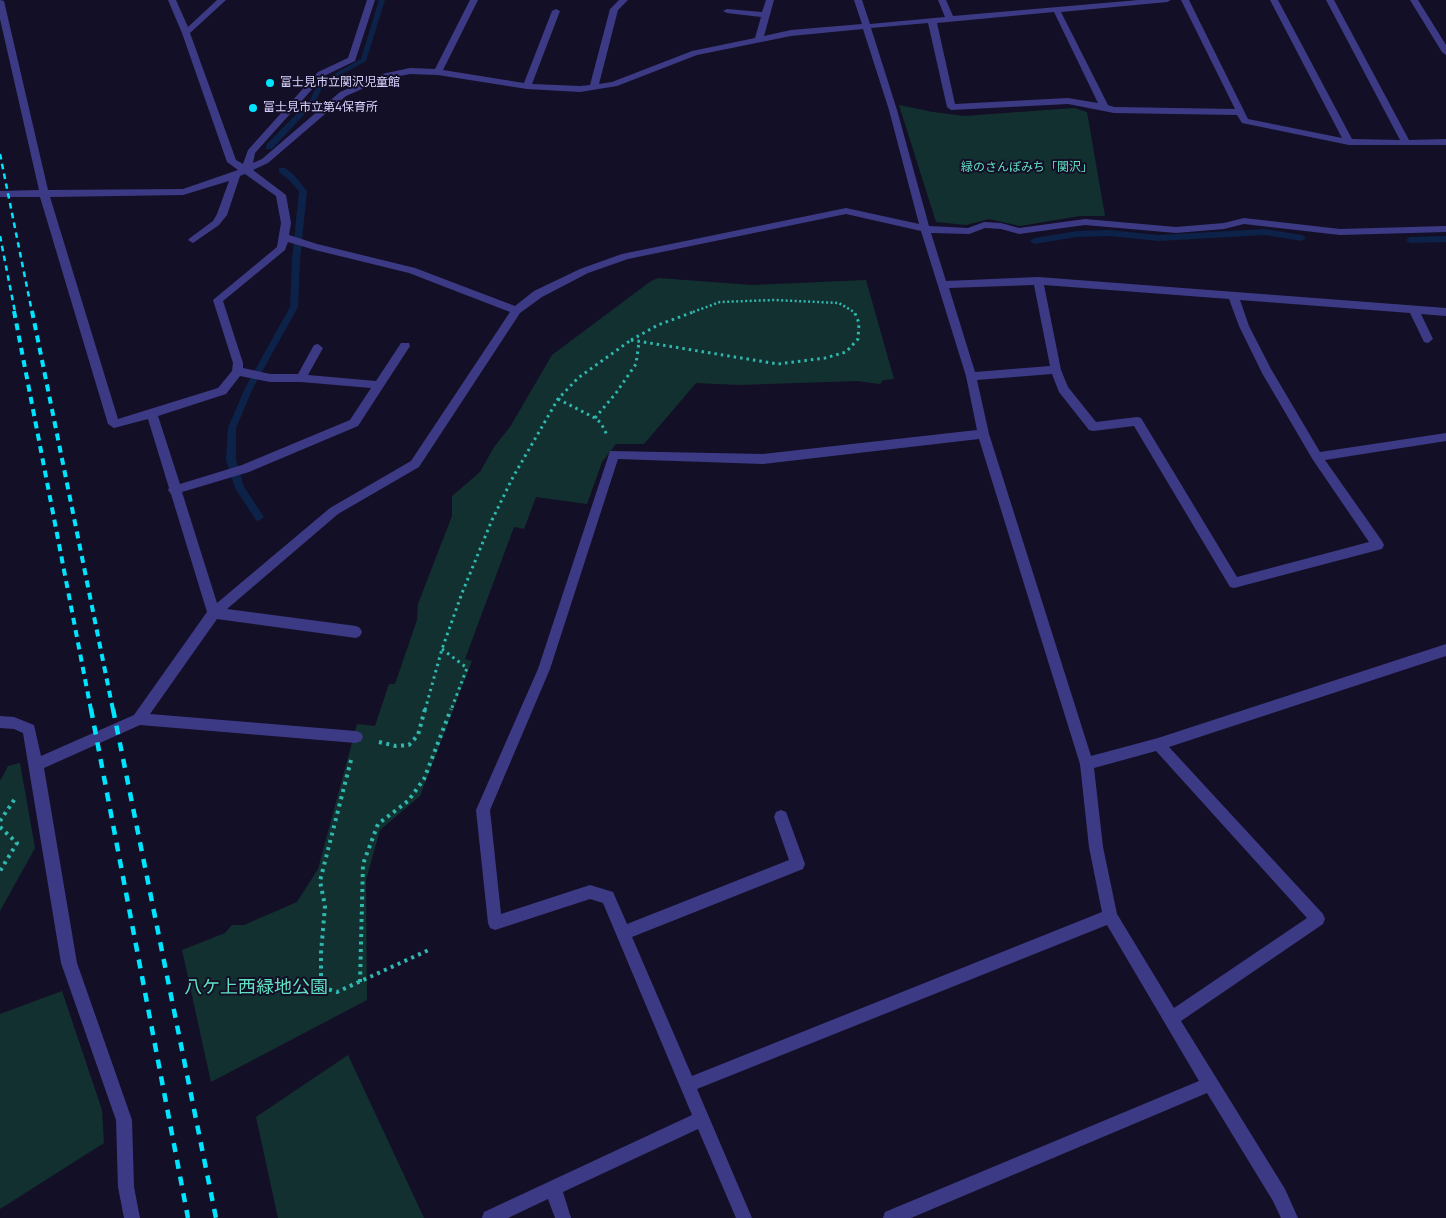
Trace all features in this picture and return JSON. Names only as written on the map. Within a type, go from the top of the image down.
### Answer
[{"type":"street","points":[[172,0],[186,33],[232,162],[281,195],[287,238],[282,248],[218,300],[242,372]]},
{"type":"street","points":[[186,33],[222,0]]},
{"type":"street","points":[[246,170],[251,152],[321,74],[352,59],[371,0]]},
{"type":"street","points":[[438,72],[474,0]]},
{"type":"street","points":[[594,87],[614,9],[624,0]]},
{"type":"street","points":[[759,38],[770,0]]},
{"type":"street","points":[[858,0],[971,376],[983,434],[1087,764],[1096,847],[1110,916],[1210,1084],[1279,1195],[1290,1218]]},
{"type":"street","points":[[942,0],[950,19]]},
{"type":"street","points":[[0,194],[183,192],[236,174],[265,161],[343,94],[382,77],[410,71],[438,72],[528,86],[570,89],[594,87],[614,84],[695,53],[759,38],[791,33],[1056,9],[1071,4],[1167,0]]},
{"type":"street","points":[[1185,0],[1245,121],[1349,142],[1446,142]]},
{"type":"street","points":[[1274,0],[1349,142]]},
{"type":"street","points":[[1330,0],[1406,143]]},
{"type":"street","points":[[1414,0],[1446,52]]},
{"type":"street","points":[[0,1],[44,193],[114,424],[152,414],[222,390],[242,372]]},
{"type":"street","points":[[1056,9],[1104,107]]},
{"type":"street","points":[[528,86],[556,11]]},
{"type":"street","points":[[727,11],[765,15]]},
{"type":"street","points":[[932,20],[951,107],[1068,101],[1114,110],[1240,112]]},
{"type":"street","points":[[193,240],[216,223],[222,215],[236,174]]},
{"type":"street","points":[[139,719],[214,613],[334,511],[415,464],[516,310],[538,294],[584,271],[626,256],[846,211],[926,229],[969,231],[984,225],[1000,226],[1019,231],[1085,222],[1176,230],[1224,226],[1244,221],[1340,232],[1446,229]]},
{"type":"street","points":[[287,238],[315,247],[411,270],[516,310]]},
{"type":"street","points":[[943,286],[1038,281],[1446,312]]},
{"type":"street","points":[[1038,281],[1046,329],[1056,370],[1063,389],[1093,427],[1137,421],[1234,583],[1378,545],[1317,457],[1266,370],[1244,326],[1233,296]]},
{"type":"street","points":[[1413,309],[1428,339]]},
{"type":"street","points":[[174,490],[245,469],[354,423],[405,346]]},
{"type":"street","points":[[301,378],[318,348]]},
{"type":"street","points":[[971,376],[1056,370]]},
{"type":"street","points":[[242,372],[270,378],[301,378],[379,385]]},
{"type":"street","points":[[152,414],[174,490],[214,613]]},
{"type":"street","points":[[744,1218],[608,897],[590,892],[495,923],[483,810],[544,669],[614,454],[763,459],[983,434]]},
{"type":"street","points":[[1317,457],[1446,438]]},
{"type":"street","points":[[214,613],[356,632]]},
{"type":"street","points":[[1087,764],[1158,744],[1446,650]]},
{"type":"street","points":[[36,765],[139,719],[356,737]]},
{"type":"street","points":[[0,722],[14,723],[29,729],[69,963],[124,1120],[126,1187],[132,1218]]},
{"type":"street","points":[[1158,744],[1318,919],[1171,1019]]},
{"type":"street","points":[[623,933],[798,864],[781,817]]},
{"type":"street","points":[[688,1085],[1110,916]]},
{"type":"street","points":[[891,1218],[1210,1084]]},
{"type":"street","points":[[490,1218],[703,1118]]},
{"type":"street","points":[[553,1188],[563,1218]]},
{"type":"path","points":[[595,418],[616,393],[636,364],[639,342]]},
{"type":"path","points":[[558,399],[601,423],[614,454]]},
{"type":"path","points":[[360,982],[363,864],[378,824],[408,801],[424,779],[467,668],[442,649]]},
{"type":"path","points":[[356,737],[320,881],[325,906],[321,953],[321,987],[337,992],[431,949]]},
{"type":"path","points":[[0,827],[17,844],[0,872]]},
{"type":"green space","name":"緑のさんぽみち「関沢」","points":[[899,105],[964,116],[1074,108],[1087,112],[1105,216],[1080,216],[1020,226],[989,219],[966,225],[936,222]]},
{"type":"green space","name":"八ケ上西緑地公園","points":[[658,278],[752,285],[866,280],[894,379],[883,380],[880,384],[857,381],[738,385],[696,383],[644,444],[616,444],[602,462],[587,504],[536,497],[524,529],[514,527],[465,659],[472,661],[420,796],[380,830],[366,880],[367,1000],[211,1082],[182,950],[225,933],[232,925],[244,925],[297,902],[318,869],[357,724],[375,726],[389,684],[395,684],[417,620],[418,604],[452,516],[452,496],[480,472],[494,447],[510,427],[552,355],[651,281]]},
{"type":"green space","points":[[20,763],[35,848],[0,911],[0,781],[8,766]]},
{"type":"green space","points":[[62,991],[102,1110],[104,1143],[0,1209],[0,1014]]},
{"type":"green space","points":[[348,1055],[424,1218],[278,1218],[256,1117]]},
{"type":"waterway","points":[[269,147],[313,101],[318,89],[329,79],[364,60],[382,0]]},
{"type":"waterway","points":[[259,517],[240,488],[231,460],[232,428],[249,388],[294,307],[296,260],[303,191],[282,170]]},
{"type":"waterway","points":[[1034,241],[1077,234],[1109,233],[1159,238],[1265,232],[1302,238]]},
{"type":"waterway","points":[[1410,240],[1446,239]]},
{"type":"railway","points":[[0,154],[32,312]]},
{"type":"railway","points":[[0,236],[15,312]]},
{"type":"railway","points":[[14,311],[91,710]]},
{"type":"railway","points":[[32,311],[113,710]]},
{"type":"railway","points":[[91,709],[188,1218]]},
{"type":"railway","points":[[113,709],[216,1218]]},
{"type":"place","name":"富士見市立関沢児童館","points":[[270,83]]},
{"type":"place","name":"富士見市立第4保育所","points":[[253,108]]}]
